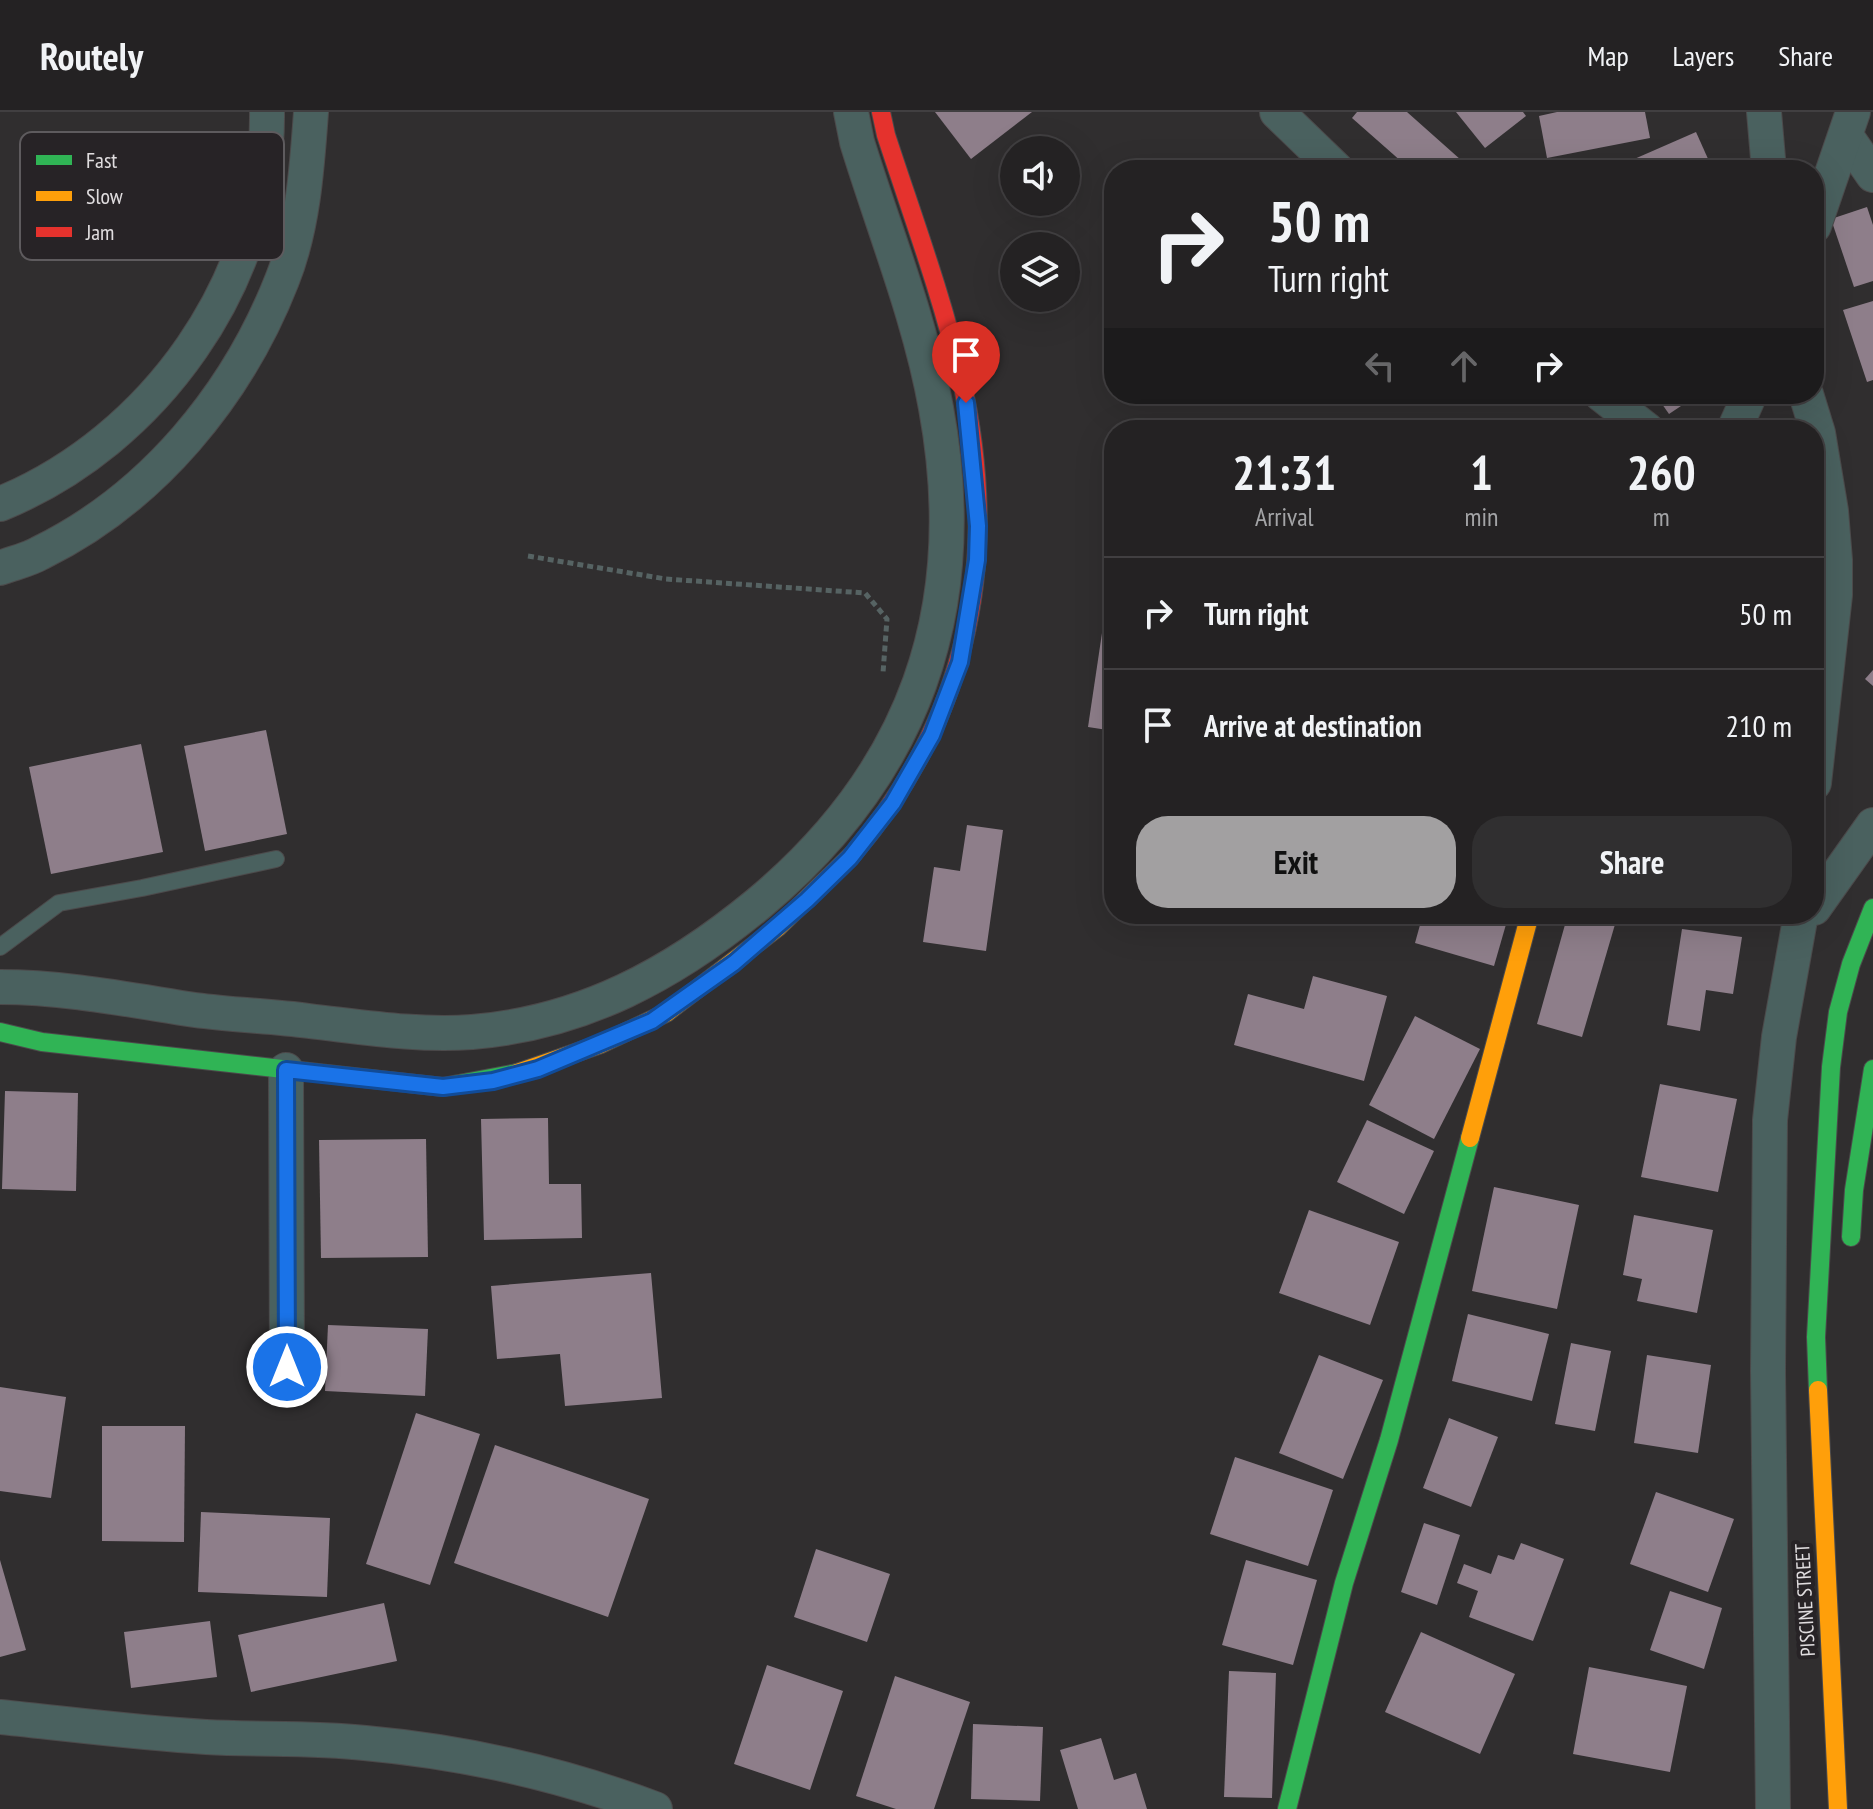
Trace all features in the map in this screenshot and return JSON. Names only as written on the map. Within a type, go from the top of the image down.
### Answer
[{"type":"main road","points":[[0,1032],[42,1042],[443,1087],[480,1083],[538,1069],[652,1021],[734,963],[791,915],[850,858],[893,803],[942,714],[960,662],[977,560],[978,526],[966,403],[953,346],[881,112]]},
{"type":"main road","name":"PISCINE STREET","points":[[1838,1809],[1816,1337],[1831,1067],[1838,1012],[1851,964],[1873,908]]},
{"type":"main road","points":[[1287,1809],[1344,1583],[1389,1440],[1527,924]]},
{"type":"main road","points":[[1850,1252],[1854,1190],[1873,1069]]},
{"type":"main road","points":[[1818,1390],[1836,1347]]},
{"type":"street","points":[[267,112],[268,132]]},
{"type":"street","points":[[0,568],[39,554],[116,507],[186,442],[242,365],[283,278],[306,186],[311,112]]},
{"type":"street","points":[[0,987],[34,987],[212,1012],[398,1032],[469,1032],[519,1026],[619,996],[717,938],[771,893],[827,838],[869,786],[914,702],[931,654],[947,556],[948,526],[937,409],[924,354],[857,142],[851,112]]},
{"type":"street","points":[[1277,112],[1327,160]]},
{"type":"street","points":[[1764,112],[1768,160]]},
{"type":"street","points":[[1850,124],[1873,175]]},
{"type":"street","points":[[1824,198],[1850,124]]},
{"type":"street","points":[[0,504],[95,451],[161,389],[214,316],[238,260]]},
{"type":"street","points":[[1614,404],[1634,420]]},
{"type":"street","points":[[1824,469],[1831,511],[1835,595],[1824,693]]},
{"type":"street","points":[[1824,892],[1873,825]]},
{"type":"street","points":[[1773,1809],[1768,1371],[1770,1120],[1779,1037],[1804,924]]},
{"type":"street","points":[[286,1070],[287,1367]]},
{"type":"street","points":[[0,1717],[206,1737],[362,1742],[431,1751],[597,1787],[655,1809]]},
{"type":"lane","points":[[0,947],[59,903],[276,859]]},
{"type":"path","points":[[528,556],[666,579],[865,593],[887,619],[881,685]]},
{"type":"building","points":[[935,112],[1032,112],[1000,136],[971,159]]},
{"type":"building","points":[[1357,112],[1407,112],[1461,160],[1400,160],[1352,118]]},
{"type":"building","points":[[1456,112],[1523,112],[1526,116],[1485,148]]},
{"type":"building","points":[[1557,112],[1645,112],[1650,138],[1547,158],[1539,116]]},
{"type":"building","points":[[1696,132],[1709,160],[1632,160]]},
{"type":"building","points":[[1867,207],[1873,225],[1873,281],[1854,287],[1831,219]]},
{"type":"building","points":[[1873,301],[1873,380],[1867,382],[1843,310]]},
{"type":"building","points":[[1662,404],[1684,404],[1669,414]]},
{"type":"building","points":[[1102,633],[1104,633],[1104,729],[1088,727]]},
{"type":"building","points":[[1873,670],[1873,686],[1865,679]]},
{"type":"building","points":[[266,730],[287,834],[205,851],[184,746]]},
{"type":"building","points":[[141,744],[163,852],[51,874],[29,767]]},
{"type":"building","points":[[967,825],[1003,830],[986,951],[923,942],[934,867],[960,871]]},
{"type":"building","points":[[1420,924],[1506,924],[1494,966],[1415,943]]},
{"type":"building","points":[[1565,924],[1615,924],[1582,1037],[1537,1024]]},
{"type":"building","points":[[1682,929],[1742,937],[1733,994],[1706,990],[1700,1031],[1667,1025]]},
{"type":"building","points":[[1313,976],[1387,996],[1364,1081],[1234,1045],[1248,994],[1304,1009]]},
{"type":"building","points":[[1415,1016],[1480,1049],[1434,1139],[1369,1105]]},
{"type":"building","points":[[1660,1084],[1737,1099],[1718,1192],[1641,1177]]},
{"type":"building","points":[[5,1091],[78,1093],[76,1191],[2,1189]]},
{"type":"building","points":[[548,1118],[549,1184],[581,1184],[582,1238],[484,1240],[481,1119]]},
{"type":"building","points":[[1367,1120],[1434,1151],[1404,1214],[1337,1182]]},
{"type":"building","points":[[426,1139],[428,1257],[321,1258],[319,1140]]},
{"type":"building","points":[[1494,1187],[1579,1205],[1557,1309],[1472,1291]]},
{"type":"building","points":[[1309,1210],[1399,1242],[1370,1325],[1279,1293]]},
{"type":"building","points":[[1634,1215],[1713,1230],[1697,1313],[1637,1301],[1642,1279],[1623,1275]]},
{"type":"building","points":[[651,1273],[662,1398],[565,1406],[560,1354],[497,1359],[491,1286]]},
{"type":"building","points":[[1468,1314],[1549,1334],[1532,1401],[1452,1381]]},
{"type":"building","points":[[328,1325],[428,1329],[425,1396],[325,1391]]},
{"type":"building","points":[[1571,1343],[1611,1351],[1595,1431],[1555,1424]]},
{"type":"building","points":[[1319,1355],[1383,1380],[1343,1479],[1279,1453]]},
{"type":"building","points":[[1647,1355],[1711,1365],[1698,1453],[1634,1443]]},
{"type":"building","points":[[0,1387],[66,1397],[51,1498],[0,1491]]},
{"type":"building","points":[[416,1413],[480,1434],[430,1585],[366,1564]]},
{"type":"building","points":[[1449,1418],[1498,1437],[1471,1507],[1423,1488]]},
{"type":"building","points":[[102,1426],[185,1426],[184,1542],[102,1541]]},
{"type":"building","points":[[495,1445],[649,1499],[608,1617],[454,1563]]},
{"type":"building","points":[[1235,1457],[1333,1490],[1308,1566],[1210,1534]]},
{"type":"building","points":[[1656,1492],[1734,1519],[1708,1592],[1630,1564]]},
{"type":"building","points":[[201,1512],[330,1518],[327,1597],[198,1592]]},
{"type":"building","points":[[1424,1523],[1460,1535],[1437,1605],[1401,1592]]},
{"type":"building","points":[[1521,1543],[1564,1559],[1533,1641],[1469,1617],[1478,1591],[1457,1583],[1464,1564],[1491,1574],[1498,1555],[1514,1560]]},
{"type":"building","points":[[816,1549],[890,1574],[867,1642],[794,1617]]},
{"type":"building","points":[[0,1560],[26,1650],[0,1657]]},
{"type":"building","points":[[1246,1560],[1317,1580],[1293,1665],[1222,1645]]},
{"type":"building","points":[[1670,1591],[1722,1608],[1704,1669],[1650,1650]]},
{"type":"building","points":[[384,1603],[397,1661],[251,1692],[238,1635]]},
{"type":"building","points":[[210,1621],[217,1677],[131,1688],[124,1632]]},
{"type":"building","points":[[1421,1632],[1515,1674],[1480,1754],[1385,1712]]},
{"type":"building","points":[[767,1665],[843,1691],[810,1790],[734,1764]]},
{"type":"building","points":[[1589,1667],[1687,1686],[1670,1772],[1573,1754]]},
{"type":"building","points":[[1229,1671],[1276,1673],[1272,1798],[1224,1797]]},
{"type":"building","points":[[895,1676],[970,1702],[934,1809],[896,1809],[856,1796]]},
{"type":"building","points":[[973,1724],[1043,1727],[1040,1801],[971,1799]]},
{"type":"building","points":[[1101,1738],[1114,1780],[1136,1773],[1147,1809],[1078,1809],[1060,1750]]},
{"type":"traffic: fast","points":[[1818,1390],[1816,1337],[1831,1067],[1838,1012],[1851,964],[1873,908]]},
{"type":"traffic: fast","points":[[0,1032],[42,1042],[443,1087],[517,1073]]},
{"type":"traffic: fast","points":[[1851,1237],[1854,1190],[1873,1069]]},
{"type":"traffic: fast","points":[[1287,1809],[1344,1583],[1389,1440],[1470,1138]]},
{"type":"traffic: slow","points":[[517,1073],[601,1044],[666,1013],[778,927],[853,854]]},
{"type":"traffic: slow","points":[[1470,1138],[1527,924]]},
{"type":"traffic: slow","points":[[1818,1390],[1838,1809]]},
{"type":"traffic: jam","points":[[853,854],[893,801],[925,746],[950,689],[966,630],[976,569],[978,507],[973,443],[961,378],[936,286],[881,112]]},
{"type":"route","points":[[287,1367],[286,1070],[443,1087],[493,1081],[538,1069],[652,1021],[734,963],[791,915],[850,858],[893,803],[922,755],[942,714],[960,662],[977,560],[978,526],[966,403]]}]
